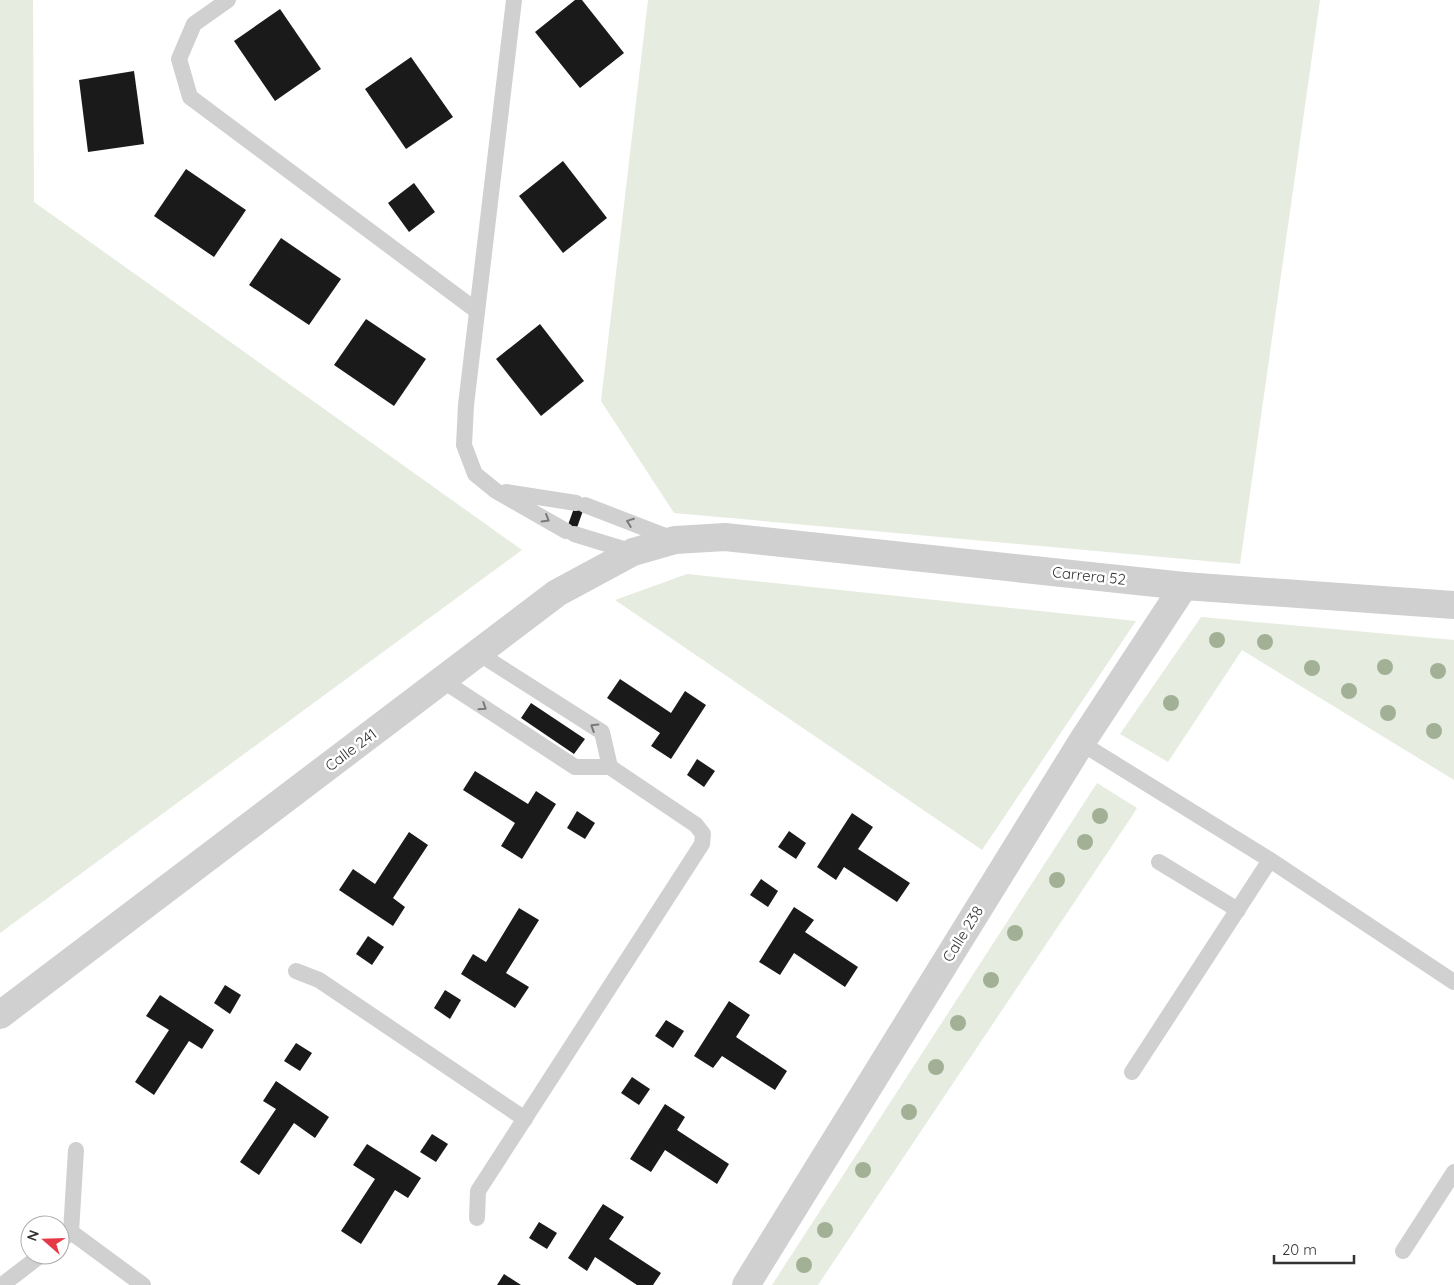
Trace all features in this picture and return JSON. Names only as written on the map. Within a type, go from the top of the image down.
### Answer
[{"type":"street","name":"Calle 241","points":[[0,1015],[557,593],[633,552],[675,540],[725,537]]},
{"type":"street","name":"Carrera 52","points":[[725,537],[1184,586],[1454,605]]},
{"type":"street","name":"Calle 238","points":[[746,1285],[1081,743],[1184,586]]},
{"type":"lane","points":[[228,0],[194,24],[179,59],[190,98],[477,311]]},
{"type":"lane","points":[[514,0],[466,404],[464,445],[475,474],[496,491],[570,532],[633,552]]},
{"type":"lane","points":[[496,491],[580,504],[675,540]]},
{"type":"lane","points":[[478,653],[602,732],[610,767]]},
{"type":"lane","points":[[442,680],[575,767],[610,767],[696,825],[703,834],[702,844],[478,1191],[477,1218]]},
{"type":"lane","points":[[1081,743],[1270,860],[1454,982]]},
{"type":"lane","points":[[1132,1072],[1270,860]]},
{"type":"lane","points":[[1158,862],[1238,910]]},
{"type":"lane","points":[[296,971],[319,980],[525,1119]]},
{"type":"lane","points":[[68,1215],[76,1150]]},
{"type":"lane","points":[[1403,1251],[1454,1172]]},
{"type":"lane","points":[[70,1239],[143,1285]]},
{"type":"lane","points":[[2,1285],[28,1265]]},
{"type":"shaded area","points":[[0,0],[33,0],[34,202],[522,550],[0,933]]},
{"type":"shaded area","points":[[648,0],[1320,0],[1240,564],[674,513],[601,401]]},
{"type":"shaded area","points":[[687,574],[1136,621],[982,850],[615,600]]},
{"type":"shaded area","points":[[1201,617],[1454,640],[1454,780],[1242,650],[1168,762],[1120,734]]},
{"type":"shaded area","points":[[1097,783],[1137,808],[1132,816],[818,1285],[772,1285]]},
{"type":"building","points":[[575,0],[582,0],[624,53],[580,88],[535,32]]},
{"type":"building","points":[[280,9],[321,69],[275,101],[234,41]]},
{"type":"building","points":[[411,57],[453,117],[406,149],[365,89]]},
{"type":"building","points":[[134,71],[144,144],[88,152],[79,80]]},
{"type":"building","points":[[563,161],[607,218],[563,253],[519,196]]},
{"type":"building","points":[[186,169],[246,210],[214,257],[154,216]]},
{"type":"building","points":[[414,183],[435,212],[409,232],[388,203]]},
{"type":"building","points":[[281,238],[341,279],[309,325],[249,285]]},
{"type":"building","points":[[366,319],[426,359],[394,406],[334,365]]},
{"type":"building","points":[[540,324],[584,381],[541,416],[496,359]]},
{"type":"building","points":[[578,497],[585,505],[573,539],[564,536]]},
{"type":"building","points":[[620,679],[671,713],[685,691],[706,705],[671,759],[651,746],[660,733],[607,698]]},
{"type":"building","points":[[531,703],[585,739],[574,754],[521,718]]},
{"type":"building","points":[[697,759],[715,771],[704,787],[687,775]]},
{"type":"building","points":[[475,771],[528,804],[536,791],[556,804],[522,859],[501,846],[515,823],[463,790]]},
{"type":"building","points":[[577,811],[595,823],[585,839],[567,828]]},
{"type":"building","points":[[852,813],[873,827],[858,849],[910,883],[897,902],[844,867],[836,880],[817,867]]},
{"type":"building","points":[[789,831],[806,843],[796,859],[778,847]]},
{"type":"building","points":[[409,832],[428,845],[393,898],[405,907],[393,926],[339,890],[353,869],[375,884]]},
{"type":"building","points":[[761,879],[778,891],[768,907],[750,895]]},
{"type":"building","points":[[794,907],[814,920],[805,932],[858,967],[845,987],[794,953],[780,975],[759,962]]},
{"type":"building","points":[[519,908],[539,920],[506,973],[529,987],[515,1008],[461,974],[473,954],[486,962]]},
{"type":"building","points":[[368,936],[384,947],[372,965],[356,954]]},
{"type":"building","points":[[225,985],[241,995],[230,1014],[214,1003]]},
{"type":"building","points":[[445,990],[461,1000],[450,1019],[434,1008]]},
{"type":"building","points":[[160,995],[214,1030],[202,1049],[189,1041],[154,1095],[135,1082],[169,1030],[146,1016]]},
{"type":"building","points":[[729,1001],[750,1015],[736,1037],[787,1071],[775,1090],[722,1056],[713,1068],[694,1056]]},
{"type":"building","points":[[666,1020],[684,1031],[673,1048],[655,1036]]},
{"type":"building","points":[[296,1043],[312,1053],[300,1071],[284,1061]]},
{"type":"building","points":[[632,1077],[650,1089],[639,1105],[621,1093]]},
{"type":"building","points":[[276,1081],[329,1117],[315,1138],[294,1123],[259,1175],[240,1162],[276,1109],[263,1101]]},
{"type":"building","points":[[665,1104],[685,1117],[677,1130],[729,1164],[717,1184],[665,1150],[651,1172],[630,1159]]},
{"type":"building","points":[[432,1134],[448,1144],[436,1162],[420,1152]]},
{"type":"building","points":[[367,1144],[421,1178],[408,1198],[395,1190],[361,1244],[341,1231],[375,1179],[353,1165]]},
{"type":"building","points":[[603,1204],[624,1217],[609,1239],[661,1273],[653,1285],[637,1285],[595,1257],[587,1271],[568,1258]]},
{"type":"building","points":[[539,1222],[557,1233],[547,1249],[529,1238]]},
{"type":"building","points":[[504,1274],[521,1285],[497,1285]]}]
